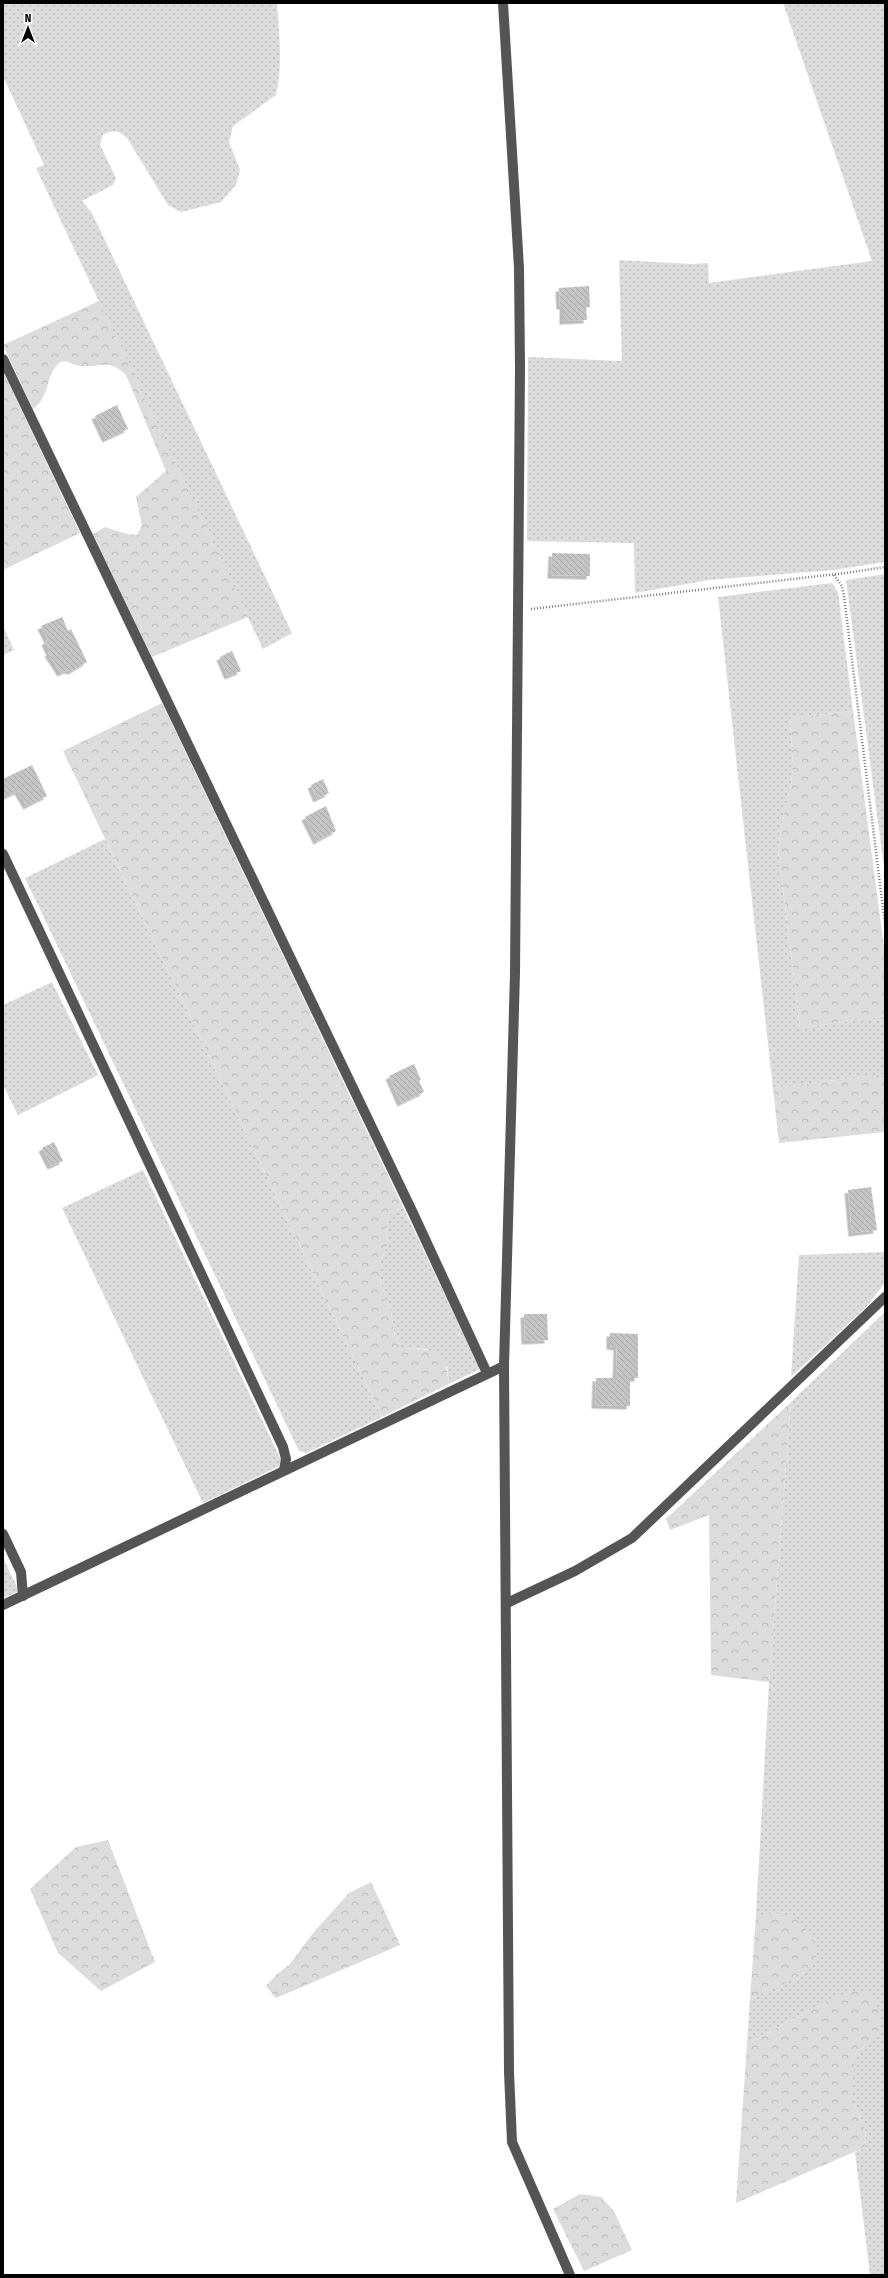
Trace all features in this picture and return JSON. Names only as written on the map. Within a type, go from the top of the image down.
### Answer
[{"type":"street","points":[[503,3],[519,268],[519,611],[516,973],[504,1366],[509,2064],[512,2142],[570,2275]]},
{"type":"street","points":[[3,359],[413,1212],[487,1373]]},
{"type":"street","points":[[3,854],[283,1446],[286,1459],[284,1470]]},
{"type":"street","points":[[506,1603],[575,1571],[632,1538],[885,1297]]},
{"type":"street","points":[[3,1605],[504,1366]]},
{"type":"street","points":[[3,1534],[21,1572],[23,1596]]},
{"type":"path","points":[[519,611],[834,575],[885,567]]},
{"type":"path","points":[[834,575],[842,586],[844,596],[885,924]]},
{"type":"green space","points":[[3,3],[277,3],[280,61],[276,95],[233,126],[229,142],[240,170],[236,185],[221,202],[181,212],[168,205],[127,138],[121,133],[115,131],[103,135],[100,145],[116,178],[113,185],[82,201],[92,213],[292,633],[263,649],[36,168],[44,165],[3,76]]},
{"type":"green space","points":[[783,3],[885,3],[885,562],[833,570],[709,580],[635,593],[634,543],[527,541],[528,357],[622,361],[619,260],[691,264],[708,263],[709,283],[872,261]]},
{"type":"green space","points":[[99,301],[248,617],[152,657],[93,534],[105,527],[127,534],[137,535],[142,526],[136,497],[166,471],[126,375],[120,370],[109,365],[80,366],[62,361],[56,366],[43,397],[33,409],[3,345]]},
{"type":"green space","points":[[3,371],[80,533],[3,570]]},
{"type":"green space","points":[[885,574],[885,875],[846,580]]},
{"type":"green space","points":[[832,583],[838,592],[853,711],[790,718],[793,765],[791,787],[784,812],[778,848],[800,1028],[885,1016],[885,1074],[773,1088],[718,597]]},
{"type":"green space","points":[[3,626],[14,650],[3,655]]},
{"type":"green space","points":[[162,703],[403,1207],[389,1214],[386,1221],[387,1245],[380,1263],[380,1281],[391,1313],[395,1336],[402,1348],[422,1349],[436,1353],[441,1357],[444,1363],[449,1384],[382,1417],[63,751]]},
{"type":"green space","points":[[853,711],[885,955],[885,1016],[800,1028],[778,848],[784,812],[791,787],[793,765],[790,718]]},
{"type":"green space","points":[[105,839],[382,1417],[306,1453],[299,1451],[25,878]]},
{"type":"green space","points":[[52,982],[98,1075],[18,1115],[3,1085],[3,1005]]},
{"type":"green space","points":[[885,1074],[885,1132],[779,1143],[773,1088]]},
{"type":"green space","points":[[143,1170],[281,1460],[279,1466],[203,1503],[62,1208]]},
{"type":"green space","points":[[403,1207],[480,1369],[449,1384],[447,1367],[427,1349],[402,1348],[395,1336],[391,1313],[380,1281],[380,1263],[387,1245],[386,1221],[389,1214]]},
{"type":"green space","points":[[885,1252],[885,1283],[867,1306],[791,1377],[799,1255]]},
{"type":"green space","points":[[885,1312],[885,2275],[870,2275],[855,2152],[866,2147],[865,2128],[852,2100],[852,2067],[856,2053],[870,2041],[831,1999],[747,2044],[750,1999],[804,1973],[779,1914],[756,1915],[769,1682],[791,1402]]},
{"type":"green space","points":[[791,1402],[769,1682],[711,1675],[709,1515],[670,1530],[666,1519]]},
{"type":"green space","points":[[3,1558],[19,1591],[3,1598]]},
{"type":"green space","points":[[108,1840],[155,1962],[101,1991],[58,1953],[30,1889],[76,1847]]},
{"type":"green space","points":[[371,1882],[400,1945],[276,1998],[266,1986],[276,1975],[290,1964],[313,1933],[349,1893]]},
{"type":"green space","points":[[767,1914],[790,1916],[799,1922],[812,1939],[817,1953],[814,1961],[808,1969],[800,1975],[779,1987],[750,1999],[756,1915]]},
{"type":"green space","points":[[850,1991],[866,1992],[875,2002],[879,2014],[880,2029],[870,2041],[856,2053],[852,2084],[852,2100],[865,2128],[866,2147],[736,2203],[747,2044],[831,1999]]},
{"type":"green space","points":[[580,2194],[601,2197],[614,2211],[632,2250],[584,2271],[553,2209]]},
{"type":"building","points":[[589,286],[590,307],[586,307],[587,320],[563,321],[563,306],[560,306],[559,288]]},
{"type":"building","points":[[117,405],[128,429],[106,439],[95,416]]},
{"type":"building","points":[[552,553],[590,554],[590,576],[551,575]]},
{"type":"building","points":[[62,617],[68,631],[71,629],[87,662],[72,671],[67,670],[61,673],[48,653],[50,652],[45,642],[48,640],[41,626]]},
{"type":"building","points":[[232,651],[241,671],[228,676],[220,657]]},
{"type":"building","points":[[32,765],[47,796],[27,806],[18,791],[3,798],[3,779]]},
{"type":"building","points":[[323,779],[329,793],[317,799],[311,785]]},
{"type":"building","points":[[326,806],[336,831],[317,841],[305,817]]},
{"type":"building","points":[[414,1064],[421,1080],[419,1081],[424,1092],[401,1103],[389,1076]]},
{"type":"building","points":[[54,1142],[63,1161],[51,1166],[42,1148]]},
{"type":"building","points":[[871,1187],[877,1230],[852,1233],[848,1190]]},
{"type":"building","points":[[524,1314],[547,1314],[548,1340],[525,1341]]},
{"type":"building","points":[[610,1333],[638,1334],[638,1378],[630,1378],[630,1406],[595,1405],[596,1378],[616,1378],[617,1347],[610,1346]]}]
